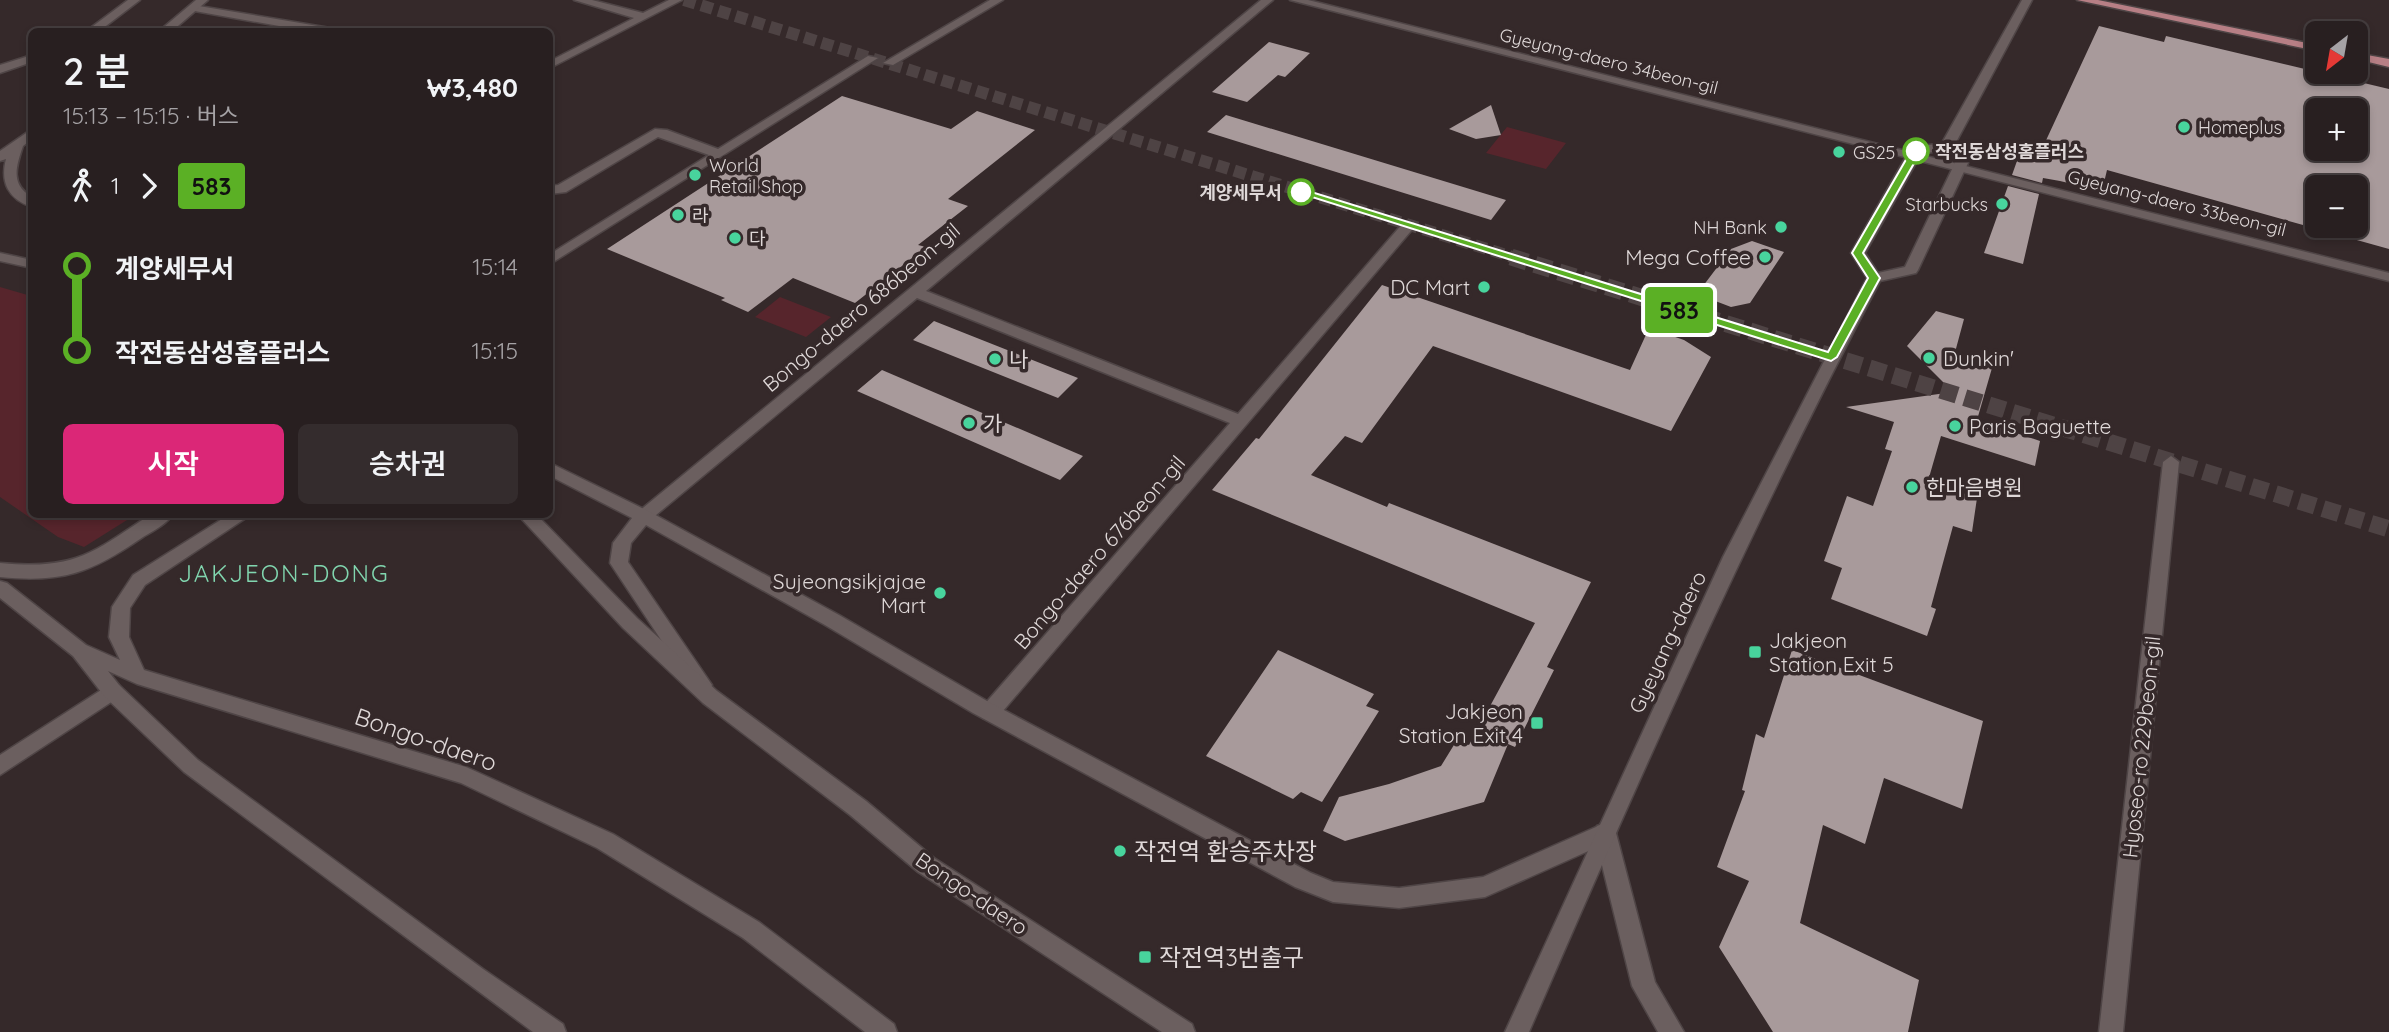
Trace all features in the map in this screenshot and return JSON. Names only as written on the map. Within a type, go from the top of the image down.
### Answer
[{"type":"main road","points":[[2082,0],[2305,46]]},
{"type":"main road","points":[[2368,59],[2389,63]]},
{"type":"street","points":[[96,28],[135,0]]},
{"type":"street","points":[[168,28],[203,0]]},
{"type":"street","points":[[579,0],[644,17]]},
{"type":"street","points":[[553,63],[677,0]]},
{"type":"street","points":[[889,63],[998,0]]},
{"type":"street","name":"Bongo-daero 686beon-gil","points":[[710,697],[619,563],[618,551],[628,533],[643,516],[913,291],[1268,0]]},
{"type":"street","name":"Gyeyang-daero 34beon-gil","points":[[1295,0],[1914,156]]},
{"type":"street","points":[[1947,146],[2027,0]]},
{"type":"street","points":[[193,8],[312,28]]},
{"type":"street","points":[[553,258],[872,58]]},
{"type":"street","points":[[0,69],[28,59]]},
{"type":"street","points":[[555,190],[655,134],[663,133],[719,154]]},
{"type":"street","points":[[0,157],[28,136]]},
{"type":"street","points":[[17,144],[7,175],[16,195],[28,201]]},
{"type":"street","points":[[1947,146],[1962,163],[1911,270],[1874,278],[1858,253],[1916,151],[1947,146]]},
{"type":"street","name":"Gyeyang-daero 33beon-gil","points":[[1914,156],[2389,277]]},
{"type":"street","name":"Bongo-daero 676beon-gil","points":[[990,712],[1409,225]]},
{"type":"street","points":[[0,257],[28,263]]},
{"type":"street","name":"Gyeyang-daero","points":[[1517,1032],[1696,629],[1831,357],[1874,278]]},
{"type":"street","points":[[913,291],[1241,421]]},
{"type":"street","name":"Hyoseo-ro 229beon-gil","points":[[2111,1032],[2171,462]]},
{"type":"street","points":[[553,471],[643,516],[832,620],[990,712],[1303,880],[1333,892],[1399,898],[1485,887],[1605,833],[1644,986],[1672,1032]]},
{"type":"street","points":[[0,570],[42,573],[89,563],[159,518]]},
{"type":"street","points":[[137,676],[119,637],[121,607],[139,580],[238,518]]},
{"type":"street","name":"Bongo-daero","points":[[528,518],[630,623],[710,697],[858,808],[926,865],[1183,1032]]},
{"type":"street","name":"Bongo-daero","points":[[0,588],[79,650],[137,676],[466,776],[605,841],[751,930],[884,1032]]},
{"type":"street","points":[[79,650],[112,691],[191,766],[552,1031]]},
{"type":"street","points":[[0,766],[112,691]]},
{"type":"shaded area","points":[[1507,127],[1566,143],[1546,169],[1486,153]]},
{"type":"shaded area","points":[[0,287],[28,295],[28,516],[0,497]]},
{"type":"shaded area","points":[[780,297],[831,317],[806,337],[755,317]]},
{"type":"shaded area","points":[[30,518],[130,518],[84,547],[58,537]]},
{"type":"building","name":"Homeplus","points":[[2099,26],[2164,42],[2166,36],[2305,69],[2305,84],[2368,84],[2389,89],[2389,249],[2350,238],[2368,238],[2368,175],[2305,175],[2305,225],[2107,170],[2102,191],[2043,178],[2042,183],[2012,175],[2023,144],[2042,149]]},
{"type":"building","points":[[1269,42],[1310,53],[1285,77],[1278,75],[1247,102],[1212,92]]},
{"type":"building","points":[[842,96],[951,129],[977,111],[1035,130],[948,199],[968,206],[918,245],[926,247],[855,303],[793,278],[748,312],[721,300],[725,298],[607,249]]},
{"type":"building","points":[[1491,105],[1501,135],[1476,139],[1449,129]]},
{"type":"building","points":[[1226,115],[1506,200],[1491,220],[1207,132]]},
{"type":"building","points":[[2008,186],[2039,194],[2023,264],[1984,253]]},
{"type":"building","points":[[1752,241],[1784,252],[1750,303],[1731,307],[1697,294],[1731,249]]},
{"type":"building","points":[[1382,285],[1630,370],[1649,328],[1684,340],[1711,357],[1671,431],[1433,346],[1362,443],[1345,436],[1311,475],[1387,507],[1389,503],[1591,582],[1547,667],[1554,670],[1515,747],[1508,744],[1484,802],[1345,841],[1323,831],[1339,797],[1389,784],[1441,766],[1457,740],[1469,745],[1535,623],[1212,490],[1256,438],[1259,439]]},
{"type":"building","points":[[1936,311],[1964,319],[1954,356],[1992,368],[1977,420],[2040,441],[2035,466],[1941,436],[1928,481],[1977,498],[1972,532],[1953,526],[1931,607],[1936,609],[1927,636],[1831,599],[1842,568],[1824,561],[1847,496],[1873,506],[1892,451],[1885,449],[1894,422],[1846,407],[1953,392],[1907,346]]},
{"type":"building","name":"나","points":[[934,321],[1078,378],[1058,398],[913,340]]},
{"type":"building","name":"가","points":[[882,370],[1083,456],[1060,480],[857,391]]},
{"type":"building","points":[[1278,650],[1374,694],[1366,706],[1379,711],[1322,802],[1301,792],[1293,799],[1206,756]]},
{"type":"building","points":[[1792,650],[1983,721],[1962,809],[1884,778],[1865,844],[1823,825],[1800,923],[1919,980],[1908,1032],[1773,1032],[1719,947],[1749,881],[1717,867],[1745,791],[1742,790],[1756,734],[1764,738]]},
{"type":"tunnel","points":[[684,0],[1516,258]]},
{"type":"tunnel","points":[[1511,257],[2389,529]]},
{"type":"bus line","name":"583","points":[[1301,192],[1831,357],[1874,278],[1858,253],[1916,151]]},
{"type":"place","name":"Homeplus","points":[[2184,127]]},
{"type":"place","name":"작전동삼성홈플러스","points":[[1916,151]]},
{"type":"place","name":"GS25","points":[[1839,152]]},
{"type":"place","name":"World Retail Shop","points":[[695,175]]},
{"type":"place","name":"계양세무서","points":[[1301,192]]},
{"type":"place","name":"Starbucks","points":[[2002,204]]},
{"type":"place","name":"라","points":[[678,215]]},
{"type":"place","name":"NH Bank","points":[[1781,227]]},
{"type":"place","name":"다","points":[[735,238]]},
{"type":"place","name":"Mega Coffee","points":[[1765,257]]},
{"type":"place","name":"DC Mart","points":[[1484,287]]},
{"type":"place","name":"Dunkin'","points":[[1929,358]]},
{"type":"place","name":"나","points":[[995,359]]},
{"type":"place","name":"가","points":[[969,423]]},
{"type":"place","name":"Paris Baguette","points":[[1955,426]]},
{"type":"place","name":"한마음병원","points":[[1912,487]]},
{"type":"place","name":"Sujeongsikjajae Mart","points":[[940,593]]},
{"type":"place","name":"Jakjeon Station Exit 5","points":[[1755,652]]},
{"type":"place","name":"Jakjeon Station Exit 4","points":[[1537,723]]},
{"type":"place","name":"작전역 환승주차장","points":[[1120,851]]},
{"type":"place","name":"작전역3번출구","points":[[1145,957]]},
{"type":"district","name":"JAKJEON-DONG","points":[[284,573]]}]
